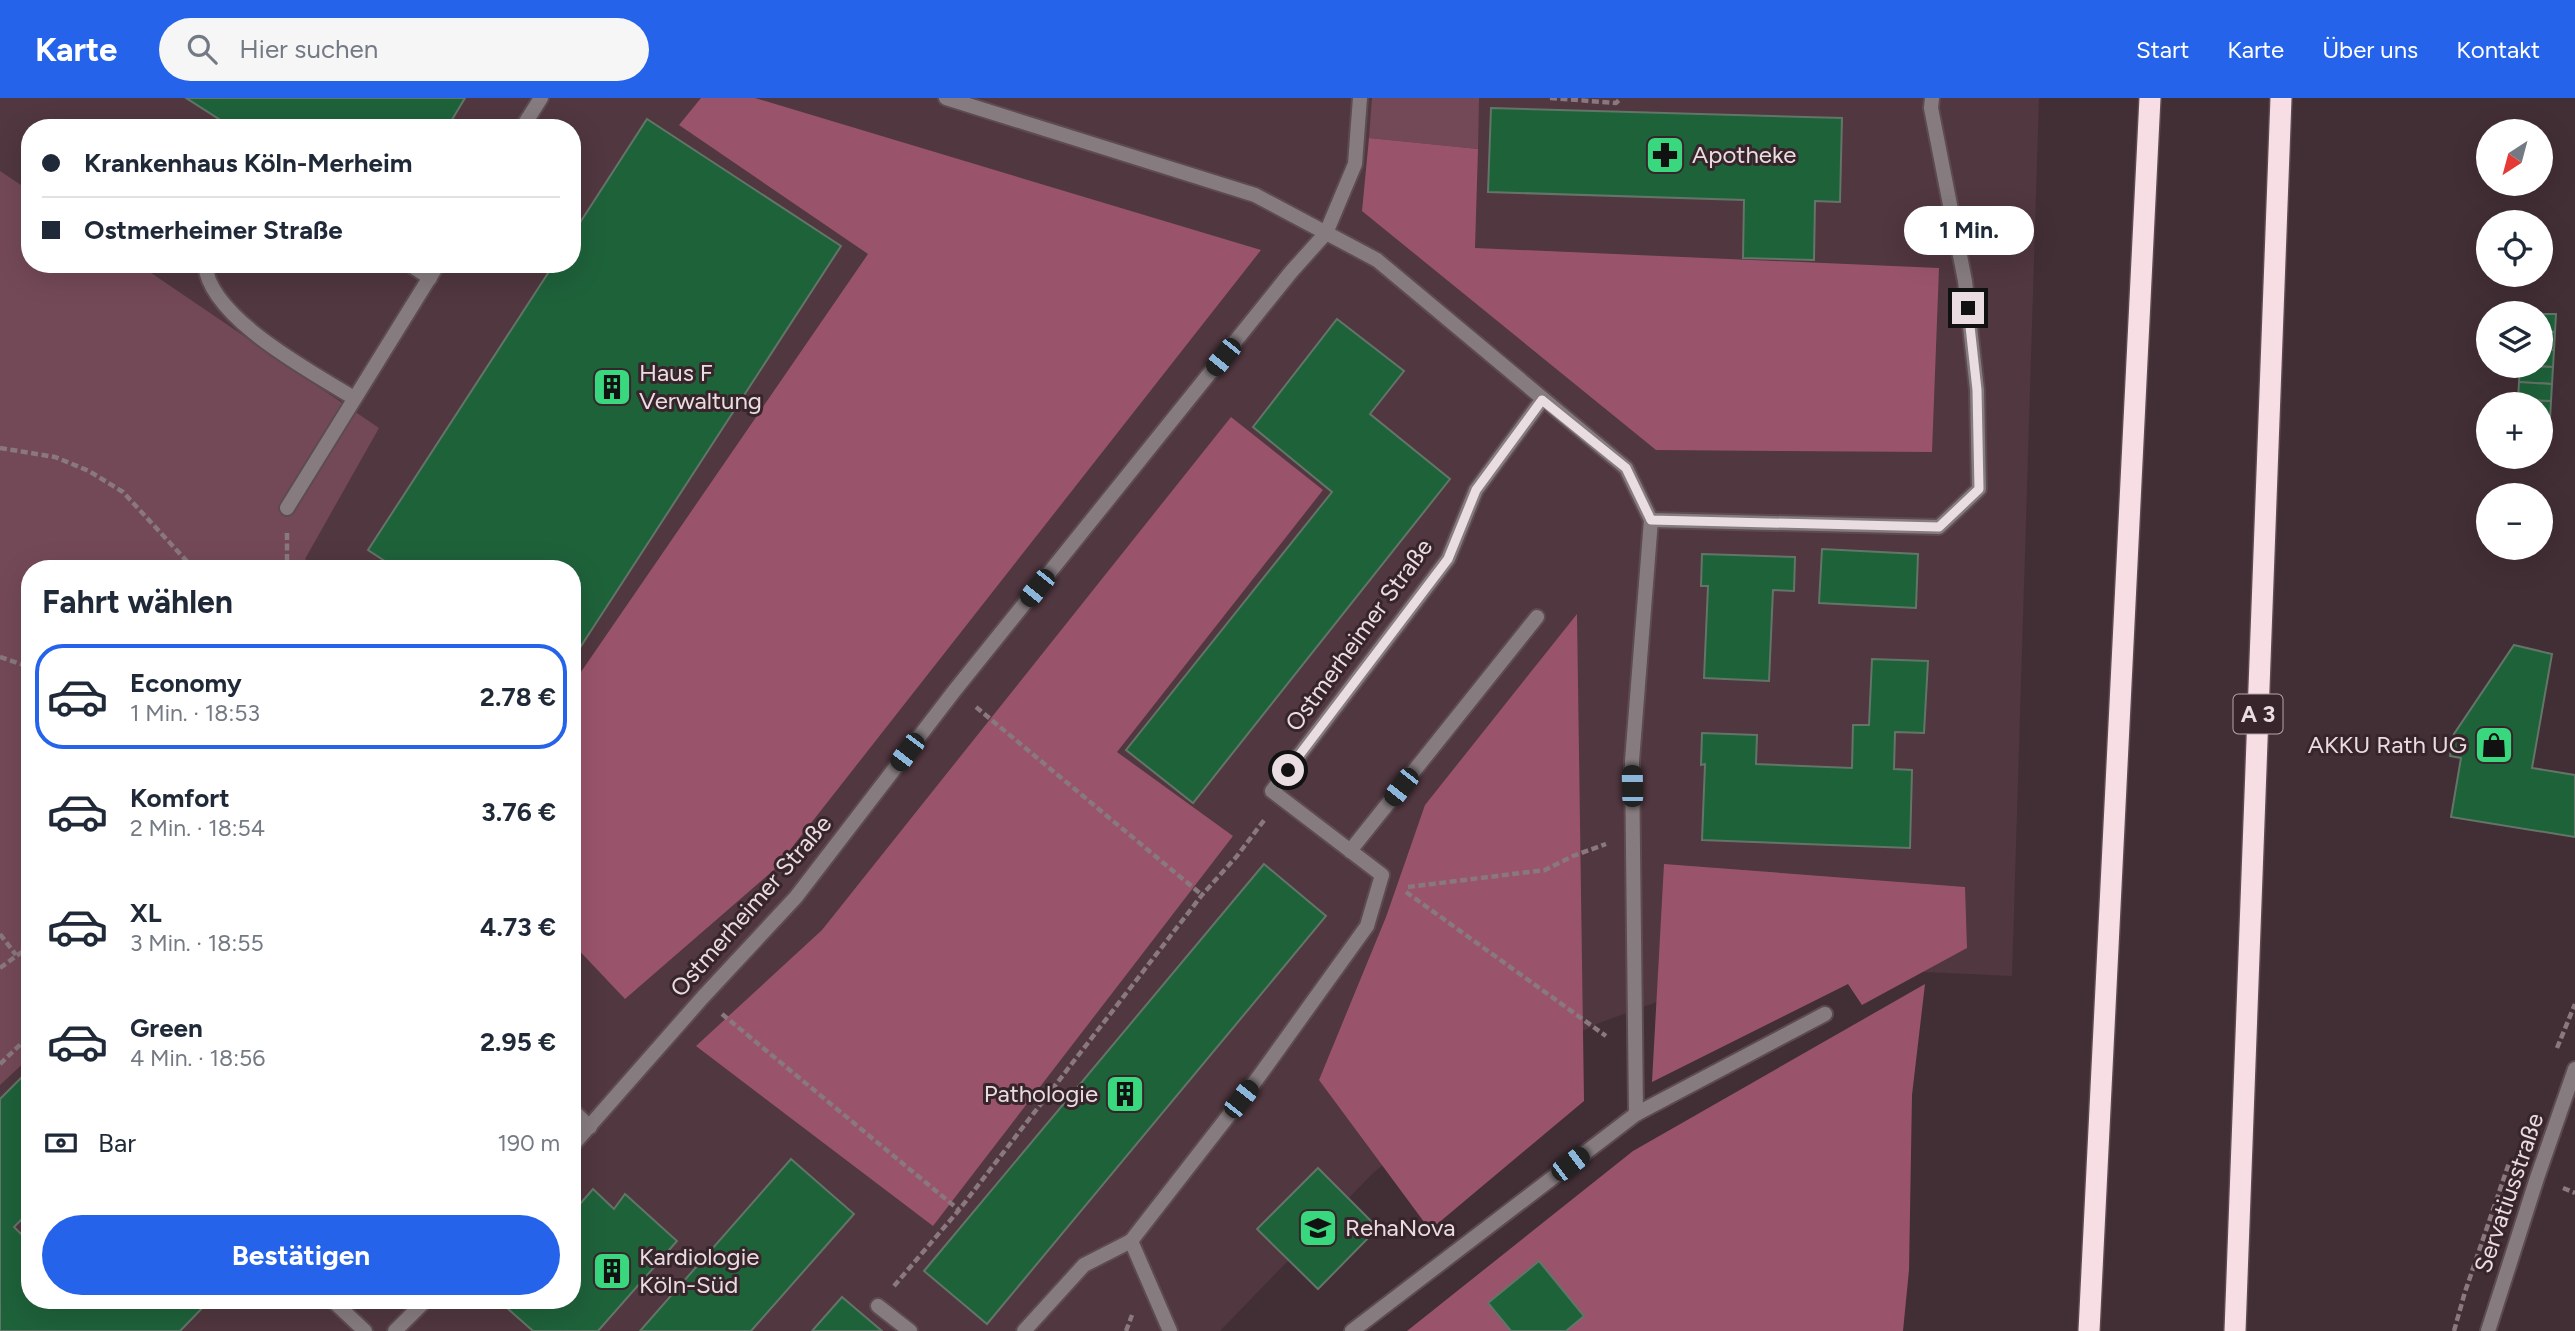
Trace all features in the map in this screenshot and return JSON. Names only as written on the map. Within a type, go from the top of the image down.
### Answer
[{"type":"highway","points":[[2089,1331],[2150,98]]},
{"type":"highway","name":"A 3","points":[[2235,1331],[2281,98]]},
{"type":"street","points":[[528,119],[541,98]]},
{"type":"street","points":[[946,98],[1255,195],[1377,260],[1626,468],[1651,520],[1632,761],[1636,1114]]},
{"type":"street","name":"Ostmerheimer Straße","points":[[581,1136],[703,997],[796,897],[955,690],[1326,233],[1355,164],[1360,98]]},
{"type":"street","points":[[1651,520],[1939,527],[1979,489],[1977,390],[1965,281],[1931,108],[1932,98]]},
{"type":"street","points":[[207,273],[210,284],[240,321],[261,339],[355,398]]},
{"type":"street","points":[[422,273],[430,278]]},
{"type":"street","points":[[287,508],[433,273]]},
{"type":"street","name":"Ostmerheimer Straße","points":[[1024,1331],[1084,1265],[1131,1241],[1257,1079],[1367,926],[1382,875],[1272,791],[1448,559],[1476,490],[1542,400]]},
{"type":"street","points":[[1350,851],[1537,617]]},
{"type":"street","points":[[1352,1331],[1636,1114],[1825,1014]]},
{"type":"street","name":"Servatiusstraße","points":[[2488,1331],[2536,1178],[2575,1069]]},
{"type":"street","points":[[581,1118],[590,1127]]},
{"type":"street","points":[[1131,1241],[1170,1331]]},
{"type":"street","points":[[878,1306],[910,1331]]},
{"type":"street","points":[[342,1309],[365,1331]]},
{"type":"street","points":[[396,1331],[417,1309]]},
{"type":"path","points":[[1550,98],[1616,103],[1621,98]]},
{"type":"path","points":[[0,447],[55,457],[89,471],[123,492],[186,560]]},
{"type":"path","points":[[0,657],[21,664]]},
{"type":"path","points":[[955,690],[1202,895]]},
{"type":"path","points":[[878,1306],[959,1210],[1202,895],[1237,856],[1262,820],[1290,805]]},
{"type":"path","points":[[1633,835],[1573,856],[1545,870],[1400,888],[1636,1057]]},
{"type":"path","points":[[0,934],[16,955]]},
{"type":"path","points":[[0,968],[21,952]]},
{"type":"path","points":[[703,997],[959,1210]]},
{"type":"path","points":[[0,1064],[21,1044]]},
{"type":"shaded area","points":[[0,98],[2039,98],[2012,976],[1925,972],[1781,975],[1676,995],[1599,1023],[1526,1060],[1452,1108],[1372,1174],[1220,1331],[0,1331]]},
{"type":"shaded area","points":[[701,98],[755,98],[1261,250],[775,869],[625,999],[581,953],[581,672],[868,254],[679,125]]},
{"type":"shaded area","points":[[1372,98],[1479,98],[1478,149],[1369,138]]},
{"type":"shaded area","points":[[1369,138],[1478,149],[1475,248],[1939,268],[1932,452],[1656,450],[1362,211]]},
{"type":"shaded area","points":[[0,171],[21,185],[21,273],[151,273],[379,428],[306,560],[21,560],[21,1065],[0,1085]]},
{"type":"shaded area","points":[[1231,417],[1323,490],[1117,752],[1233,836],[933,1226],[696,1046],[822,930]]},
{"type":"shaded area","points":[[1577,614],[1584,1101],[1430,1230],[1319,1080],[1386,917],[1425,805]]},
{"type":"shaded area","points":[[1664,864],[1965,887],[1967,948],[1862,1005],[1848,984],[1652,1082]]},
{"type":"shaded area","points":[[1925,984],[1912,1095],[1909,1270],[1903,1331],[1407,1331],[1633,1151]]},
{"type":"building","points":[[186,98],[465,98],[452,119],[219,119]]},
{"type":"building","name":"Apotheke","points":[[1491,108],[1842,118],[1840,202],[1815,201],[1814,260],[1743,258],[1744,200],[1488,192]]},
{"type":"building","name":"Haus F Verwaltung","points":[[647,119],[841,246],[581,646],[581,560],[383,560],[368,550],[548,273],[581,273],[581,221]]},
{"type":"building","points":[[2553,314],[2556,314],[2553,332]]},
{"type":"building","points":[[1337,319],[1404,371],[1370,414],[1450,479],[1193,803],[1126,750],[1332,492],[1253,427]]},
{"type":"building","points":[[2519,378],[2552,378],[2552,384],[2519,382]]},
{"type":"building","points":[[2519,382],[2552,384],[2552,392],[2518,392]]},
{"type":"building","points":[[1822,549],[1918,554],[1916,608],[1819,603]]},
{"type":"building","points":[[1702,554],[1795,557],[1794,591],[1773,590],[1769,681],[1704,678],[1708,586],[1701,586]]},
{"type":"building","name":"AKKU Rath UG","points":[[2514,645],[2552,654],[2532,768],[2575,775],[2575,837],[2451,817],[2461,758],[2450,756],[2454,734]]},
{"type":"building","points":[[1872,659],[1928,661],[1924,733],[1895,732],[1894,769],[1912,770],[1910,848],[1702,840],[1705,764],[1701,765],[1702,733],[1757,735],[1756,764],[1852,768],[1853,725],[1869,725]]},
{"type":"building","name":"Pathologie","points":[[1264,864],[1326,916],[987,1324],[924,1271]]},
{"type":"building","points":[[21,1078],[21,1220],[14,1227],[21,1234],[21,1309],[201,1309],[180,1331],[0,1331],[0,1099]]},
{"type":"building","points":[[791,1159],[854,1214],[751,1331],[640,1331]]},
{"type":"building","name":"RehaNova","points":[[1318,1168],[1378,1228],[1318,1289],[1257,1229]]},
{"type":"building","name":"Kardiologie Köln-Süd","points":[[593,1189],[614,1209],[625,1194],[677,1241],[598,1331],[533,1331],[508,1309],[581,1309],[581,1203]]},
{"type":"building","points":[[1539,1261],[1584,1316],[1566,1331],[1511,1331],[1488,1303]]},
{"type":"building","points":[[842,1297],[882,1331],[812,1331]]},
{"type":"place","name":"Apotheke","points":[[1665,155]]},
{"type":"place","name":"Haus F Verwaltung","points":[[612,387]]},
{"type":"place","name":"AKKU Rath UG","points":[[2494,745]]},
{"type":"place","name":"Pathologie","points":[[1125,1094]]},
{"type":"place","name":"RehaNova","points":[[1318,1228]]},
{"type":"place","name":"Kardiologie Köln-Süd","points":[[612,1271]]},
{"type":"route","points":[[1288,770],[1448,559],[1476,490],[1542,400],[1626,468],[1651,520],[1939,527],[1979,489],[1977,390],[1968,308]]}]
